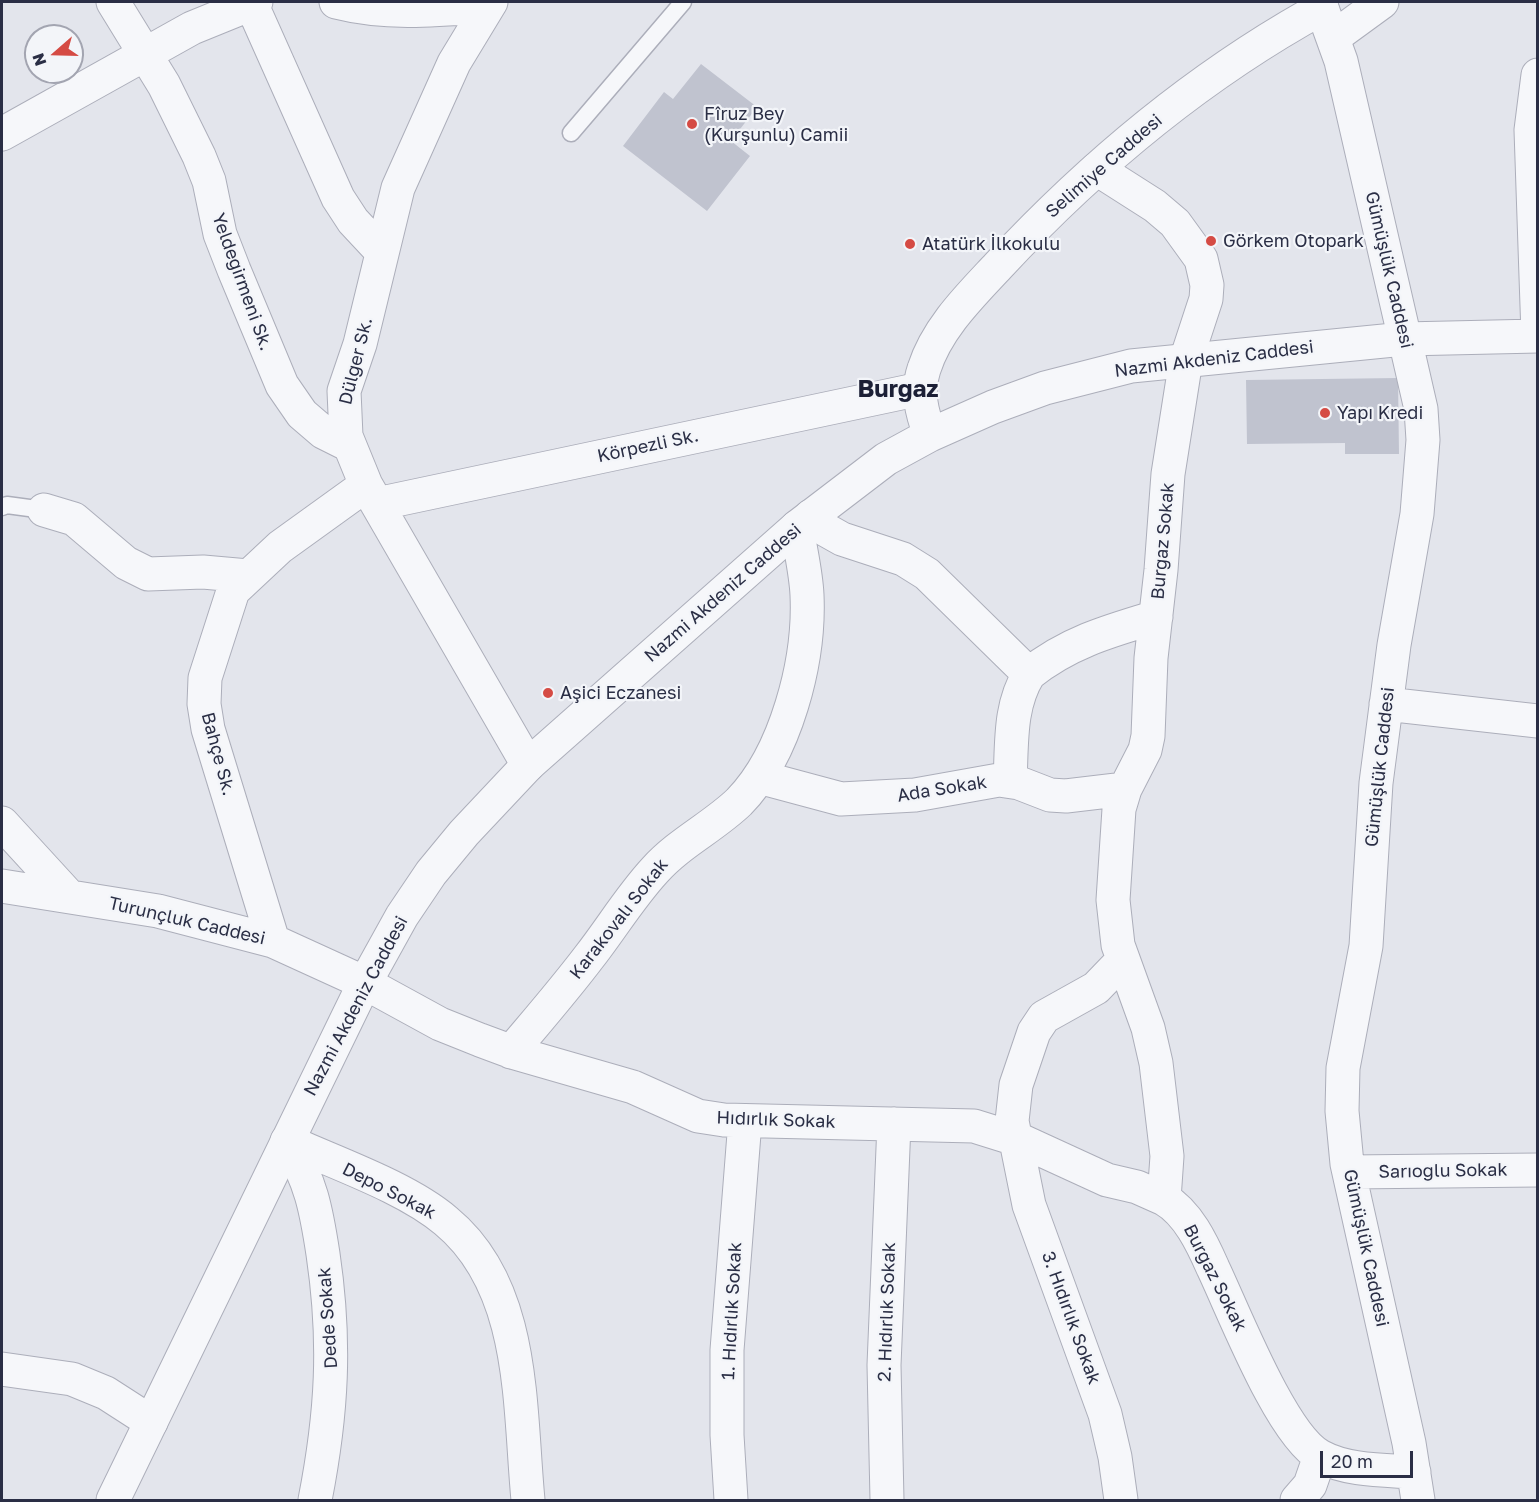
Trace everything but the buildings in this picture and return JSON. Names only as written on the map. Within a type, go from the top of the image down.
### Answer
[{"type":"street","name":"Yeldeğirmeni Sk.","points":[[113,2],[146,53],[209,181],[220,234],[265,350],[282,385],[302,414],[323,432],[349,445]]},
{"type":"street","points":[[2,134],[192,28],[253,2],[338,198],[353,221],[381,251]]},
{"type":"street","points":[[336,2],[376,10],[410,12],[489,4]]},
{"type":"street","name":"Selimiye Caddesi","points":[[930,435],[921,412],[920,388],[924,369],[935,342],[962,305],[1026,236],[1145,127],[1262,41],[1324,16],[1382,2]]},
{"type":"street","name":"Dülger Sk.","points":[[489,4],[454,63],[426,121],[398,188],[360,344],[344,391],[343,411],[349,445],[372,495],[528,765]]},
{"type":"street","name":"Gümüşlük Caddesi","points":[[1324,16],[1421,409],[1423,440],[1417,514],[1386,704],[1372,829],[1366,946],[1343,1068],[1342,1111],[1349,1172],[1416,1486]]},
{"type":"street","points":[[1538,75],[1532,106],[1531,130],[1538,336]]},
{"type":"street","name":"Burgaz Sokak","points":[[1097,169],[1155,206],[1175,223],[1201,259],[1205,270],[1206,299],[1186,360],[1168,474],[1151,658],[1148,736],[1145,750],[1125,789],[1116,835],[1113,900],[1114,926],[1123,960],[1148,1028],[1156,1063],[1167,1156],[1164,1199],[1173,1204],[1187,1220],[1208,1258],[1289,1425],[1320,1456],[1416,1486]]},
{"type":"street","name":"Nazmi Akdeniz Caddesi","points":[[113,1500],[365,983],[402,916],[431,873],[464,833],[528,765],[804,521],[886,459],[930,435],[1046,388],[1131,366],[1404,339],[1538,336]]},
{"type":"street","name":"Körpezli Sk.","points":[[372,495],[920,388]]},
{"type":"street","name":"Bahçe Sk.","points":[[273,941],[208,729],[204,704],[205,678],[233,591],[280,547],[372,495]]},
{"type":"street","points":[[44,510],[74,519],[126,563],[148,573],[203,572],[248,576]]},
{"type":"street","points":[[804,521],[842,539],[903,559],[927,574],[1029,674]]},
{"type":"street","name":"Karakovalı Sokak","points":[[511,1052],[590,957],[651,874],[666,858],[727,813],[759,777],[772,756],[788,717],[801,663],[807,595],[804,521]]},
{"type":"street","points":[[1010,781],[1017,692],[1029,674],[1069,646],[1101,633],[1156,617]]},
{"type":"street","points":[[1386,704],[1538,721]]},
{"type":"street","name":"Ada Sokak","points":[[759,777],[842,799],[915,795],[970,783],[1010,781],[1050,795],[1066,796],[1125,789]]},
{"type":"street","points":[[2,823],[68,895]]},
{"type":"street","name":"Turunçluk Caddesi","points":[[2,886],[158,911],[273,941],[365,983]]},
{"type":"street","points":[[1014,1138],[1012,1101],[1035,1032],[1044,1017],[1096,988],[1123,960]]},
{"type":"street","name":"Hıdırlık Sokak","points":[[365,983],[440,1024],[511,1052],[633,1087],[698,1116],[745,1121],[974,1126],[1014,1138],[1107,1180],[1137,1187],[1164,1199]]},
{"type":"street","name":"1. Hıdırlık Sokak","points":[[731,1500],[727,1435],[727,1350],[745,1121]]},
{"type":"street","name":"2. Hıdırlık Sokak","points":[[887,1500],[884,1365],[894,1124]]},
{"type":"street","name":"3. Hıdırlık Sokak","points":[[1014,1138],[1029,1205],[1105,1414],[1115,1457],[1121,1500]]},
{"type":"street","name":"Dede Sokak","points":[[287,1141],[309,1181],[323,1254],[332,1332],[332,1383],[326,1442],[315,1500]]},
{"type":"street","name":"Depo Sokak","points":[[287,1141],[404,1195],[445,1220],[470,1244],[487,1271],[512,1338],[519,1366],[528,1500]]},
{"type":"street","name":"Sarıoğlu Sokak","points":[[1349,1172],[1538,1170]]},
{"type":"street","points":[[2,1369],[72,1379],[106,1393],[151,1422]]},
{"type":"street","points":[[1297,1500],[1310,1485],[1320,1456]]},
{"type":"lane","points":[[571,133],[683,2]]},
{"type":"lane","points":[[2,507],[7,505],[44,510]]},
{"type":"place","name":"Fîruz Bey (Kurşunlu) Camii","points":[[692,124]]},
{"type":"place","name":"Görkem Otopark","points":[[1211,241]]},
{"type":"place","name":"Atatürk İlkokulu","points":[[910,244]]},
{"type":"place","name":"Yapı Kredi","points":[[1325,413]]},
{"type":"place","name":"Aşici Eczanesi","points":[[548,693]]},
{"type":"district","name":"Burgaz","points":[[898,389]]}]
